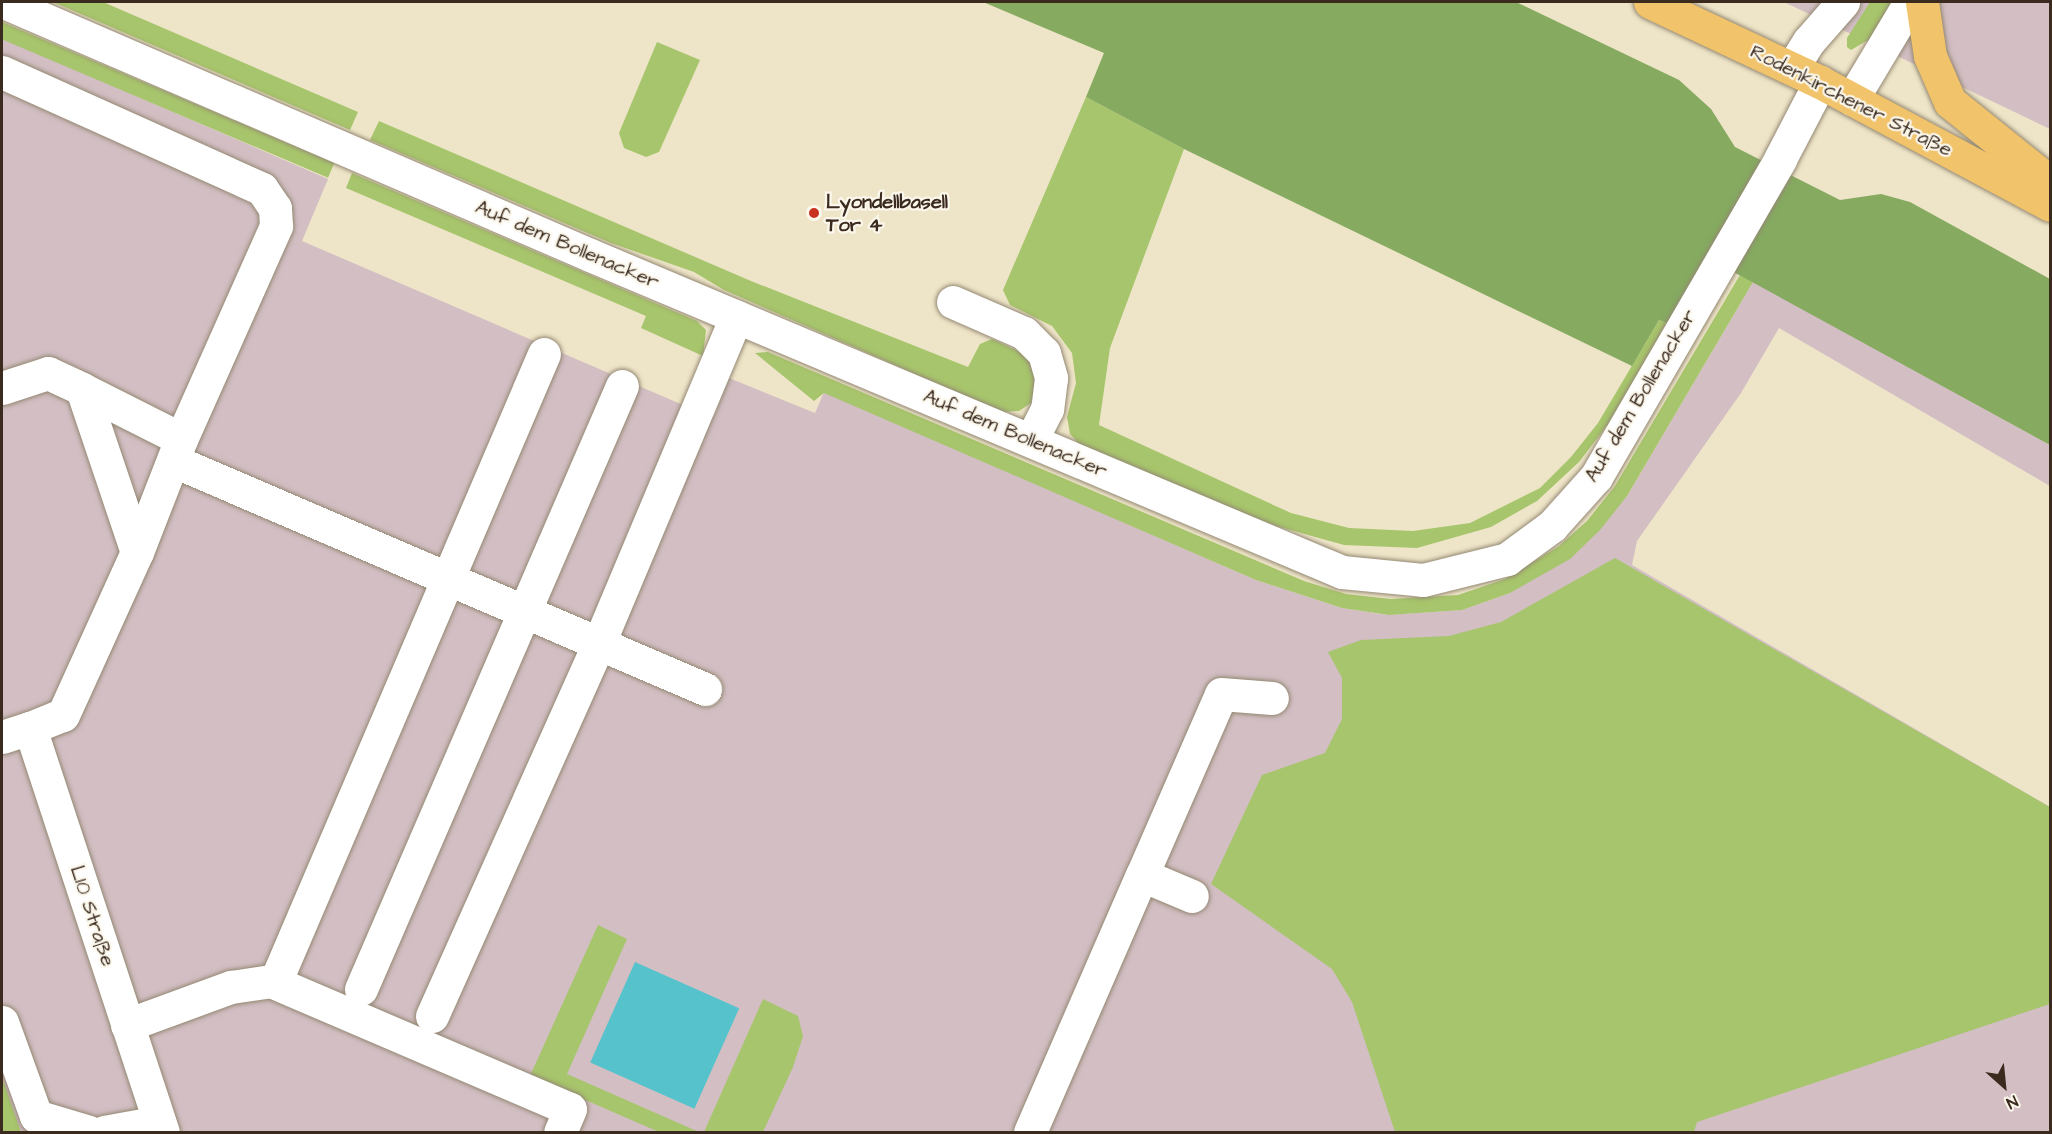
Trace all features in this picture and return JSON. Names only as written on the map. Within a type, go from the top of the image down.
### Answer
[{"type":"main road","name":"Rodenkirchener Straße","points":[[1650,2],[1806,75],[2050,205]]},
{"type":"main road","points":[[1922,2],[1930,56],[1950,102],[2050,182]]},
{"type":"street","name":"Auf dem Bollenacker","points":[[4,2],[736,317],[1342,572],[1424,580],[1507,559],[1552,526],[1596,477],[1780,159],[1806,75],[1809,41],[1844,2]]},
{"type":"street","points":[[1852,99],[1910,2]]},
{"type":"street","points":[[2,72],[262,189],[275,208],[276,226],[178,450],[137,552],[63,715],[16,732]]},
{"type":"street","points":[[953,302],[1024,333],[1044,353],[1051,378],[1047,409],[1031,441]]},
{"type":"street","points":[[432,1016],[599,642],[736,317]]},
{"type":"street","points":[[280,970],[544,354]]},
{"type":"street","points":[[2,388],[48,373],[82,388],[178,450],[448,578],[705,688]]},
{"type":"street","points":[[361,989],[523,610],[622,386]]},
{"type":"street","points":[[82,388],[137,552]]},
{"type":"street","points":[[1030,1132],[1221,694],[1272,698]]},
{"type":"street","name":"L10 Straße","points":[[16,732],[128,1024],[161,1127]]},
{"type":"street","points":[[1142,875],[1192,896]]},
{"type":"street","points":[[128,1024],[231,987],[271,981],[570,1109],[560,1132]]},
{"type":"street","points":[[2,1022],[36,1116],[89,1132]]},
{"type":"street","points":[[104,1132],[161,1127]]},
{"type":"shaded area","points":[[1784,2],[2050,2],[2050,129]]},
{"type":"shaded area","points":[[2,38],[328,179],[302,241],[697,411],[714,416],[729,378],[815,413],[824,392],[1256,580],[1342,608],[1388,615],[1462,610],[1510,593],[1627,496],[1753,282],[2050,445],[2050,486],[1779,328],[1741,393],[1637,541],[1632,565],[2050,807],[2050,1132],[2,1132]]},
{"type":"green space","points":[[53,2],[103,2],[358,112],[350,130]]},
{"type":"green space","points":[[983,2],[1516,2],[1679,80],[1711,109],[1735,147],[1840,200],[1881,194],[1910,202],[2050,279],[2050,445],[1708,258],[1667,323],[1659,320],[1632,366],[1184,149],[1086,97],[1104,53]]},
{"type":"green space","points":[[1870,2],[1893,2],[1873,37],[1851,50],[1847,47],[1847,38]]},
{"type":"green space","points":[[2,22],[334,163],[328,178],[2,39]]},
{"type":"green space","points":[[657,42],[700,60],[659,152],[646,157],[624,148],[619,133]]},
{"type":"green space","points":[[1086,97],[1184,149],[1110,348],[1099,425],[1291,513],[1349,528],[1413,531],[1470,523],[1540,488],[1571,457],[1598,423],[1659,320],[1667,323],[1609,423],[1579,462],[1537,501],[1491,527],[1417,548],[1344,545],[1276,526],[1083,448],[1070,434],[1067,417],[1076,383],[1072,353],[1052,326],[1010,305],[1003,290]]},
{"type":"green space","points":[[379,121],[751,281],[968,367],[980,344],[992,339],[1020,352],[1031,363],[1039,381],[1031,403],[1019,411],[1002,412],[724,290],[694,272],[611,243],[370,140]]},
{"type":"green space","points":[[352,173],[697,321],[706,330],[703,356],[641,328],[646,316],[346,188]]},
{"type":"green space","points":[[1740,275],[1753,282],[1627,496],[1600,530],[1570,559],[1510,593],[1462,610],[1389,615],[1342,608],[1256,580],[824,393],[814,401],[755,353],[768,352],[1304,581],[1346,594],[1391,599],[1458,595],[1505,579],[1559,546],[1587,521],[1615,486]]},
{"type":"green space","points":[[1615,558],[2050,807],[2050,1004],[1697,1122],[1694,1132],[1395,1132],[1352,1002],[1332,969],[1211,884],[1262,775],[1325,753],[1342,719],[1342,678],[1328,652],[1361,640],[1449,636],[1501,622]]},
{"type":"green space","points":[[598,925],[627,939],[567,1074],[699,1132],[659,1132],[530,1076]]},
{"type":"green space","points":[[763,999],[798,1016],[803,1036],[793,1067],[763,1132],[704,1132]]},
{"type":"green space","points":[[2,1077],[21,1132],[2,1132]]},
{"type":"water","points":[[635,962],[739,1008],[694,1109],[590,1062]]},
{"type":"place","name":"Lyondellbasell Tor 4","points":[[814,213]]}]
